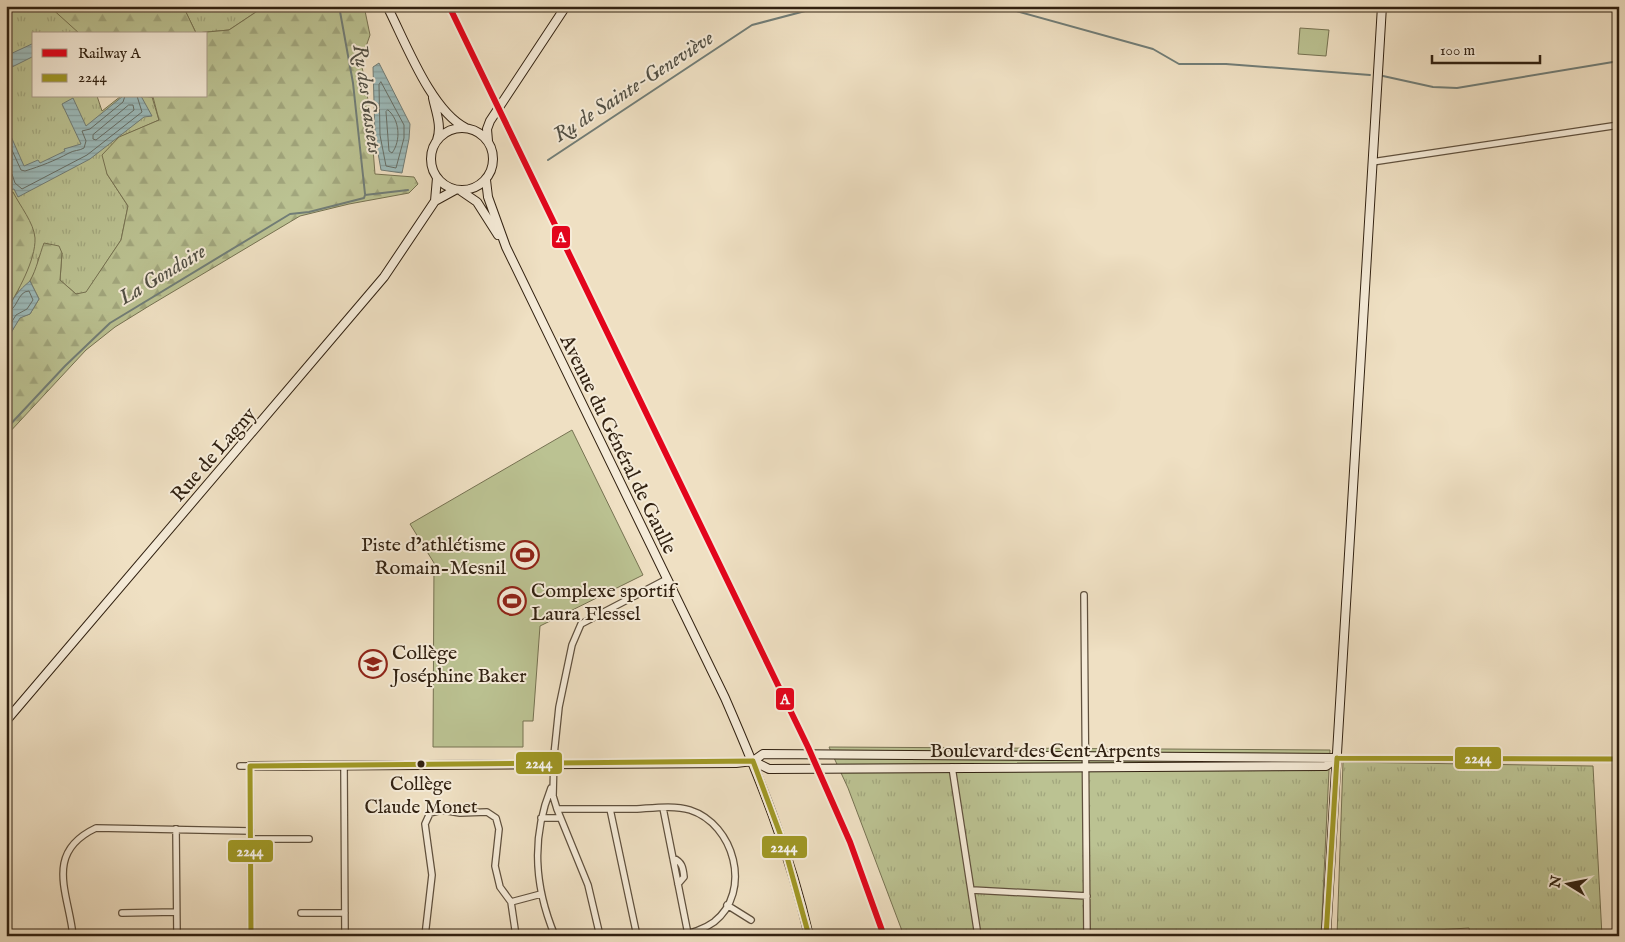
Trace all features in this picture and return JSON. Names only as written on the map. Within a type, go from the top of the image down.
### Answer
[{"type":"main road","points":[[387,6],[433,96],[445,113],[456,123],[480,134],[488,141]]},
{"type":"main road","points":[[433,96],[439,134],[431,160],[437,178],[448,187],[458,190],[474,188],[486,180],[494,161],[488,141],[487,128],[490,121],[566,6]]},
{"type":"main road","points":[[1326,936],[1382,6]]},
{"type":"main road","points":[[436,142],[450,131],[469,129],[490,121]]},
{"type":"main road","name":"Rue de Lagny","points":[[6,721],[384,277],[435,201],[437,178]]},
{"type":"main road","name":"Avenue du Général de Gaulle","points":[[486,180],[488,198],[506,247],[725,698],[753,761],[782,839],[809,936]]},
{"type":"main road","name":"Avenue du Général de Gaulle","points":[[458,190],[477,202],[506,247]]},
{"type":"main road","name":"Rue de Lagny","points":[[435,201],[458,190]]},
{"type":"main road","name":"Boulevard des Cent Arpents","points":[[753,761],[763,754],[1337,758]]},
{"type":"main road","name":"Boulevard des Cent Arpents","points":[[250,766],[344,767],[753,761],[769,769],[1326,766],[1337,758]]},
{"type":"street","points":[[1372,162],[1619,126]]},
{"type":"street","points":[[555,936],[541,894],[536,855],[541,818],[552,785],[556,726],[572,645],[577,629],[587,619],[667,580]]},
{"type":"street","points":[[1084,595],[1084,766],[1087,936]]},
{"type":"street","name":"Boulevard des Cent Arpents","points":[[1337,758],[1619,759]]},
{"type":"street","name":"Boulevard des Cent Arpents","points":[[240,766],[250,766]]},
{"type":"street","points":[[250,766],[251,936]]},
{"type":"street","points":[[344,767],[345,936]]},
{"type":"street","points":[[952,767],[978,936]]},
{"type":"street","points":[[552,785],[556,809],[588,885],[600,936]]},
{"type":"street","points":[[556,809],[663,808],[689,810],[709,819],[722,832],[732,854],[736,872],[727,905],[715,921],[700,930],[679,936]]},
{"type":"street","points":[[663,808],[688,934]]},
{"type":"street","points":[[610,809],[637,936]]},
{"type":"street","points":[[424,936],[432,875],[425,824],[430,814],[442,810],[460,813],[487,812],[496,818],[499,829],[494,866],[500,886],[511,902],[516,936]]},
{"type":"street","points":[[541,818],[560,818]]},
{"type":"street","points":[[73,936],[62,883],[63,870],[74,843],[83,834],[96,828],[251,830]]},
{"type":"street","points":[[176,829],[177,936]]},
{"type":"street","points":[[251,839],[309,838]]},
{"type":"street","points":[[972,890],[1087,896]]},
{"type":"street","points":[[511,902],[541,894]]},
{"type":"street","points":[[727,905],[751,920]]},
{"type":"street","points":[[122,913],[176,912]]},
{"type":"street","points":[[301,913],[344,912]]},
{"type":"green space","points":[[6,6],[49,6],[80,32],[32,32],[32,98],[98,98],[102,111],[118,98],[152,98],[159,120],[120,137],[107,174],[128,206],[121,240],[86,293],[76,294],[60,280],[62,253],[38,258],[38,266],[30,281],[20,318],[6,341],[6,311],[18,291],[13,193],[6,195]]},
{"type":"green space","points":[[49,6],[183,6],[196,32],[78,32]]},
{"type":"green space","points":[[183,6],[265,6],[229,30],[196,32]]},
{"type":"green space","points":[[265,6],[364,6],[370,35],[361,61],[370,111],[375,174],[414,177],[418,184],[409,193],[349,204],[300,216],[149,306],[115,327],[86,350],[6,436],[6,341],[20,317],[30,314],[39,299],[30,281],[44,243],[59,246],[62,253],[60,280],[76,294],[86,292],[121,240],[128,206],[107,174],[102,155],[119,137],[159,120],[153,98],[208,98],[207,32],[229,30]]},
{"type":"green space","points":[[1300,28],[1329,30],[1326,56],[1298,54]]},
{"type":"green space","points":[[13,192],[32,226],[35,238],[29,266],[6,311],[6,195]]},
{"type":"green space","name":"Complexe sportif Laura Flessel","points":[[572,430],[643,575],[540,626],[533,721],[523,721],[523,747],[433,747],[434,563],[410,524]]},
{"type":"green space","points":[[829,747],[1330,750],[1321,936],[904,936],[848,788]]},
{"type":"green space","points":[[1343,762],[1593,766],[1602,936],[1470,936],[1469,928],[1337,936]]},
{"type":"water","points":[[32,44],[32,57],[6,70],[6,56]]},
{"type":"water","points":[[379,63],[410,124],[402,173],[381,170],[375,136],[373,67]]},
{"type":"water","points":[[73,98],[86,126],[121,98],[142,98],[152,116],[144,117],[90,159],[18,197],[14,189],[6,191],[6,182],[10,180],[6,172],[6,125],[24,166],[38,160],[40,163],[65,151],[64,149],[81,144],[62,104]]},
{"type":"water","points":[[30,281],[39,299],[30,314],[20,318],[6,341],[9,307],[17,294]]},
{"type":"waterway","name":"Ru des Gassets","points":[[339,6],[353,83],[365,194]]},
{"type":"waterway","name":"Ru de Sainte-Geneviève","points":[[548,160],[752,25],[809,10],[849,6]]},
{"type":"waterway","name":"Ru de Sainte-Geneviève","points":[[998,6],[1153,49],[1179,64],[1226,64],[1370,75]]},
{"type":"waterway","name":"Ru de Sainte-Geneviève","points":[[1383,76],[1433,87],[1457,88],[1619,61]]},
{"type":"waterway","name":"La Gondoire","points":[[6,429],[65,366],[110,323],[290,214],[309,212],[364,198],[365,195],[408,190]]},
{"type":"rail line","name":"A","points":[[449,6],[808,747],[850,842],[884,936]]},
{"type":"transit line","name":"2244","points":[[1337,758],[1619,759]]},
{"type":"transit line","name":"2244","points":[[1326,936],[1337,758]]},
{"type":"transit line","name":"2244","points":[[753,761],[782,839],[809,936]]},
{"type":"transit line","name":"2244","points":[[250,766],[753,761]]},
{"type":"transit line","name":"2244","points":[[250,766],[251,936]]},
{"type":"place","name":"Piste d’athlétisme Romain-Mesnil","points":[[525,555]]},
{"type":"place","name":"Complexe sportif Laura Flessel","points":[[512,601]]},
{"type":"place","name":"Collège Joséphine Baker","points":[[373,664]]},
{"type":"place","name":"Collège Claude Monet","points":[[421,764]]}]
